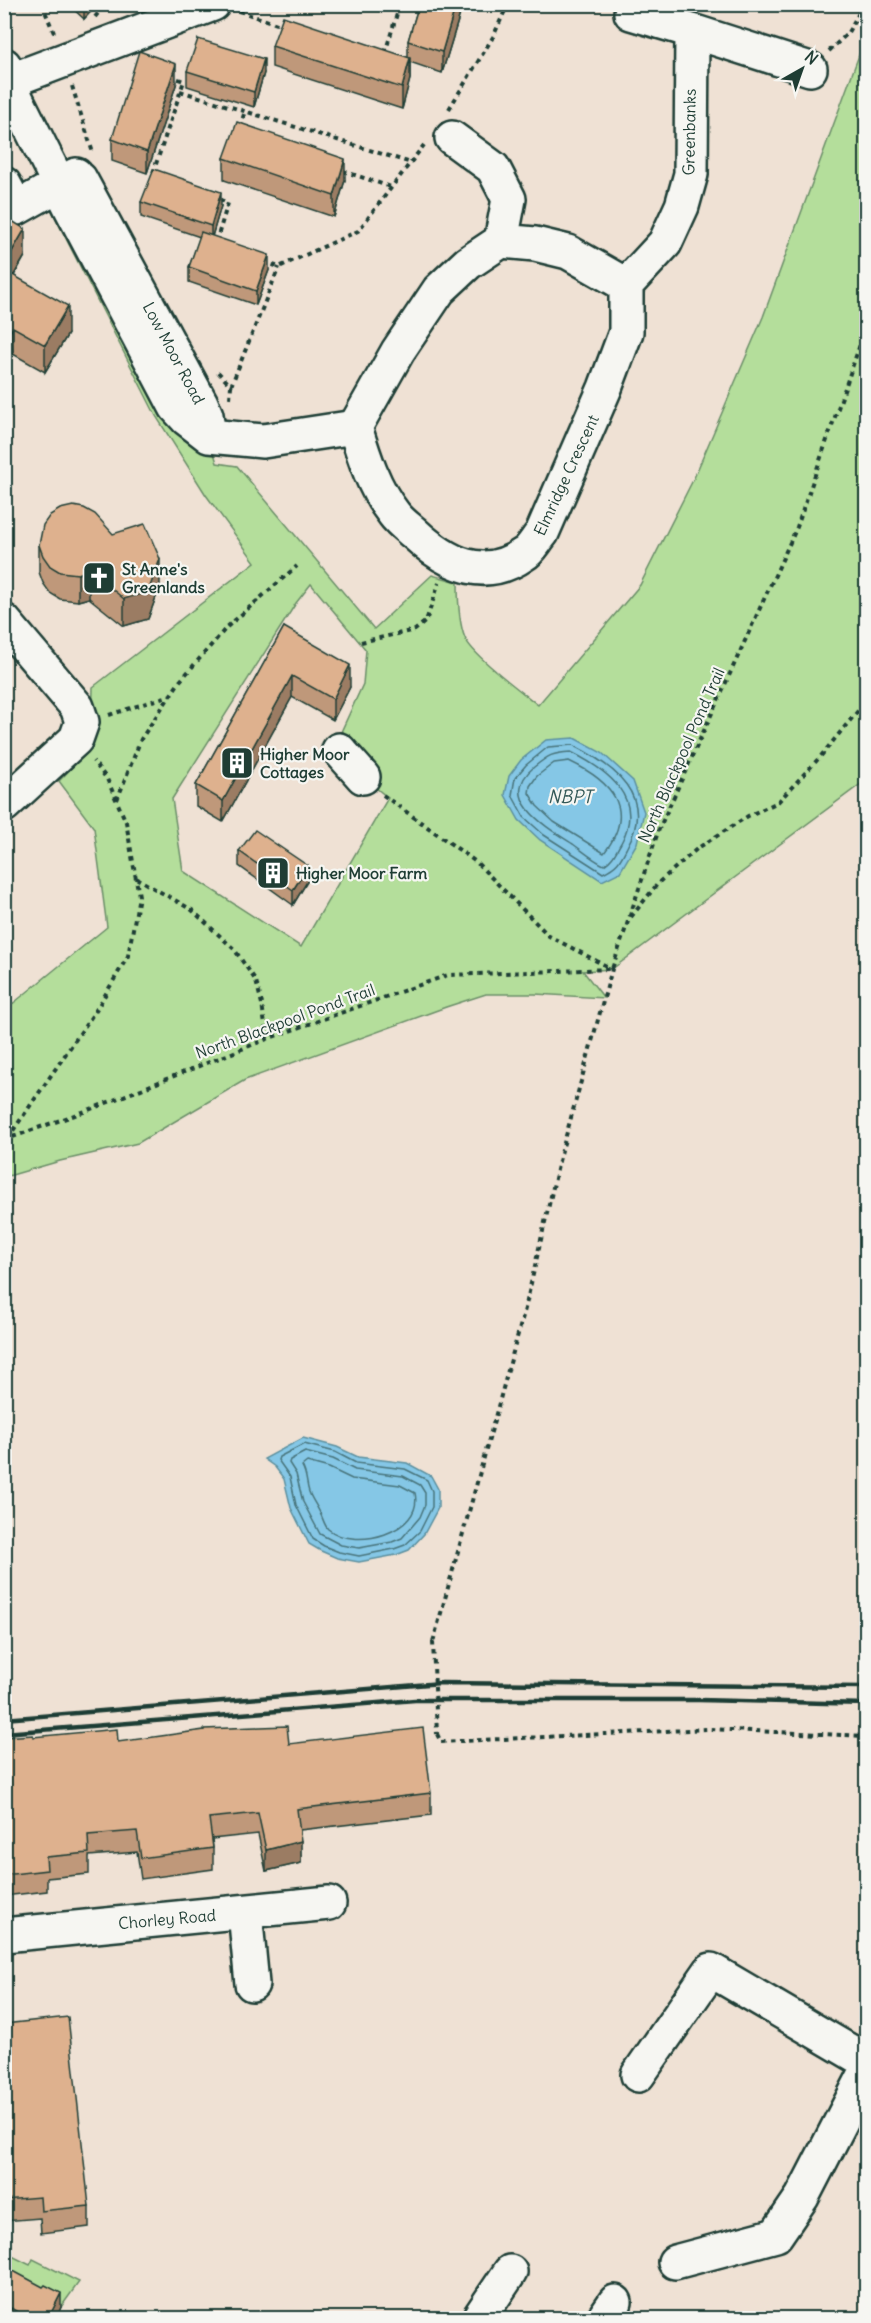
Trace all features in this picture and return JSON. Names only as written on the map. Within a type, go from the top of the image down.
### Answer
[{"type":"street","points":[[9,88],[222,6]]},
{"type":"street","points":[[631,13],[810,69]]},
{"type":"street","name":"Greenbanks","points":[[626,285],[665,243],[682,206],[691,174],[692,31]]},
{"type":"street","name":"Low Moor Road","points":[[9,88],[35,136],[67,180],[176,407],[187,419],[209,436],[263,441],[355,427]]},
{"type":"street","points":[[443,129],[493,168],[509,199],[501,241]]},
{"type":"street","points":[[4,184],[17,207],[67,180]]},
{"type":"street","points":[[355,427],[398,351],[439,290],[468,263],[501,241],[535,244],[568,252],[626,285]]},
{"type":"street","name":"Elmridge Crescent","points":[[355,427],[370,473],[394,514],[430,549],[452,562],[478,568],[500,567],[526,554],[542,534],[605,388],[626,332],[626,285]]},
{"type":"street","points":[[4,621],[77,707],[79,730],[4,805]]},
{"type":"street","points":[[339,750],[363,777]]},
{"type":"street","name":"Chorley Road","points":[[4,1935],[329,1903]]},
{"type":"street","points":[[246,1912],[252,1984]]},
{"type":"street","points":[[638,2075],[711,1970],[867,2061]]},
{"type":"street","points":[[675,2262],[776,2235],[802,2197],[867,2073]]},
{"type":"street","points":[[479,2319],[510,2272]]},
{"type":"path","points":[[383,59],[400,4]]},
{"type":"path","points":[[258,260],[279,267],[358,231],[409,162],[443,129],[493,37],[508,4]]},
{"type":"path","points":[[810,69],[847,34],[864,4]]},
{"type":"path","points":[[222,6],[286,26]]},
{"type":"path","points":[[152,177],[184,81],[163,74]]},
{"type":"path","points":[[180,91],[409,162]]},
{"type":"path","points":[[238,135],[245,111]]},
{"type":"path","points":[[336,168],[391,187]]},
{"type":"path","points":[[215,245],[228,202],[218,199]]},
{"type":"path","points":[[231,386],[279,267]]},
{"type":"path","name":"North Blackpool Pond Trail","points":[[6,1140],[86,1111],[267,1039],[448,975],[612,969],[659,829],[796,527],[867,327]]},
{"type":"path","points":[[361,642],[415,630],[426,621],[440,581],[452,562]]},
{"type":"path","points":[[117,801],[141,739],[180,681],[227,627],[297,566]]},
{"type":"path","points":[[6,1140],[98,1007],[128,956],[139,896],[126,822],[107,779],[79,730],[171,695]]},
{"type":"path","points":[[629,920],[659,882],[698,848],[748,816],[778,802],[867,701]]},
{"type":"path","points":[[363,777],[476,862],[549,936],[612,969],[559,1161],[526,1305],[433,1642],[437,1734],[441,1742],[708,1729],[867,1736]]},
{"type":"path","points":[[135,878],[192,910],[234,949],[256,981],[267,1039]]},
{"type":"green space","points":[[866,36],[866,780],[612,969],[583,971],[604,998],[486,994],[245,1080],[138,1143],[60,1161],[5,1177],[5,1010],[107,927],[94,828],[59,781],[83,756],[92,735],[93,687],[255,562],[206,495],[156,416],[48,203],[64,195],[209,436],[217,463],[237,466],[374,629],[432,575],[458,582],[461,626],[465,638],[477,654],[538,705],[640,585],[694,478],[763,317]],"holes":[[[311,584],[366,650],[363,684],[341,732],[339,750],[363,777],[388,798],[301,947],[183,871],[172,799],[296,603]]]},
{"type":"green space","points":[[4,2252],[30,2265],[33,2259],[79,2282],[61,2307],[5,2280]]},
{"type":"water","name":"NBPT","points":[[574,738],[602,753],[633,781],[644,812],[637,843],[620,872],[602,881],[540,840],[519,820],[505,795],[509,776],[521,760],[546,740]]},
{"type":"water","points":[[303,1438],[337,1447],[358,1457],[407,1463],[431,1476],[438,1489],[438,1508],[424,1534],[409,1550],[396,1555],[359,1562],[337,1558],[309,1544],[291,1508],[284,1479],[275,1467],[264,1459]]},
{"type":"building","points":[[419,4],[456,4],[442,52],[408,41]]},
{"type":"building","points":[[283,16],[410,58],[402,88],[272,46]]},
{"type":"building","points":[[198,39],[264,59],[254,92],[187,71]]},
{"type":"building","points":[[139,51],[176,64],[147,152],[112,139]]},
{"type":"building","points":[[237,122],[345,159],[334,196],[224,158]]},
{"type":"building","points":[[154,169],[221,192],[211,226],[141,202]]},
{"type":"building","points":[[4,216],[25,229],[4,265]]},
{"type":"building","points":[[201,232],[269,255],[256,291],[189,267]]},
{"type":"building","points":[[4,270],[68,306],[45,345],[13,327],[4,341]]},
{"type":"building","points":[[73,506],[84,508],[95,514],[113,534],[145,524],[160,559],[148,592],[124,599],[89,570],[78,574],[60,572],[50,566],[39,545],[43,525],[50,515],[60,509]]},
{"type":"building","points":[[284,627],[350,665],[333,699],[292,676],[223,801],[196,785]]},
{"type":"building","points":[[255,830],[308,866],[293,890],[239,851]]},
{"type":"building","points":[[287,1726],[289,1744],[423,1728],[431,1793],[297,1809],[301,1841],[266,1850],[258,1813],[209,1818],[213,1848],[141,1858],[137,1831],[88,1835],[89,1853],[46,1857],[47,1870],[4,1875],[4,1737],[33,1735],[33,1737],[117,1729],[118,1742],[204,1729]]},
{"type":"building","points":[[68,2017],[89,2206],[41,2211],[40,2197],[4,2200],[4,2024]]},
{"type":"building","points":[[4,2266],[43,2287],[45,2285],[61,2293],[48,2319],[29,2319],[11,2308],[9,2311],[4,2309]]},
{"type":"railway","points":[[4,1719],[441,1683],[866,1687]]},
{"type":"railway","points":[[4,1733],[415,1700],[699,1700],[866,1704]]},
{"type":"place","name":"St Anne's Greenlands","points":[[99,578]]},
{"type":"place","name":"Higher Moor Cottages","points":[[237,763]]},
{"type":"place","name":"Higher Moor Farm","points":[[273,873]]}]
